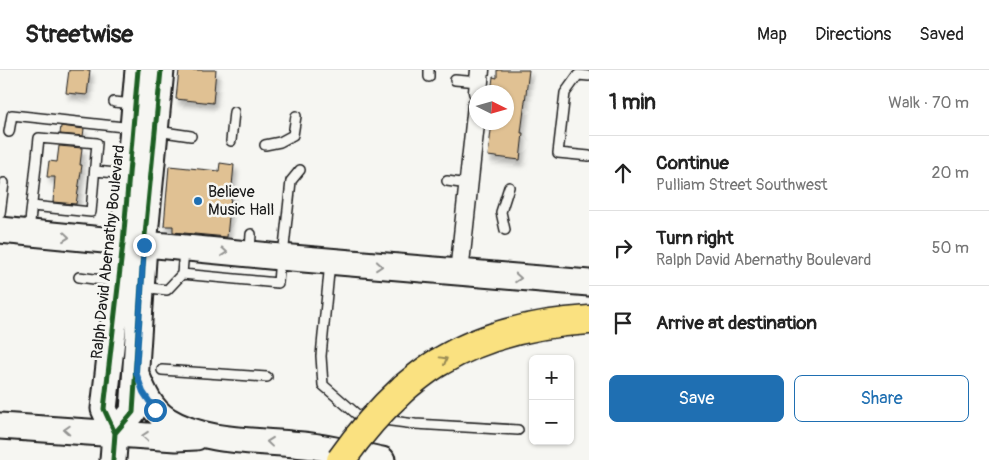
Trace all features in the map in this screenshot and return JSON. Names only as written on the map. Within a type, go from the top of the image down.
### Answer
[{"type":"highway","points":[[342,460],[360,433],[379,411],[404,388],[441,361],[469,347],[513,330],[557,322],[589,320]]},
{"type":"main road","name":"Ralph David Abernathy Boulevard","points":[[115,433],[133,412],[141,288],[134,244],[129,174],[138,70]]},
{"type":"main road","name":"Ralph David Abernathy Boulevard","points":[[113,460],[115,433],[104,409],[117,282],[134,244],[134,116],[161,70]]},
{"type":"main road","points":[[0,230],[184,248],[251,244],[282,257],[589,283]]},
{"type":"main road","name":"Ralph David Abernathy Boulevard","points":[[109,357],[136,366]]},
{"type":"main road","points":[[136,366],[143,392],[155,410],[166,420],[186,430],[210,436],[319,447],[382,460]]},
{"type":"main road","points":[[0,426],[176,438],[210,436]]},
{"type":"street","points":[[459,273],[473,130]]},
{"type":"lane","points":[[589,76],[578,75],[565,93],[558,153],[589,156]]},
{"type":"lane","points":[[455,80],[479,82]]},
{"type":"lane","points":[[231,141],[234,112]]},
{"type":"lane","points":[[9,132],[12,115],[134,116],[191,136]]},
{"type":"lane","points":[[265,145],[280,142],[293,135],[296,116]]},
{"type":"lane","points":[[29,233],[38,138],[97,143],[91,212],[32,206]]},
{"type":"lane","points":[[182,274],[278,283],[291,181],[300,170]]},
{"type":"lane","points":[[94,171],[129,174]]},
{"type":"lane","points":[[447,181],[468,184]]},
{"type":"lane","points":[[0,214],[4,183]]},
{"type":"lane","points":[[504,230],[501,212],[509,188]]},
{"type":"lane","points":[[141,288],[167,290],[182,274],[184,248]]},
{"type":"lane","points":[[330,262],[320,356],[323,386],[360,417],[415,424],[518,430]]},
{"type":"lane","points":[[78,277],[117,282]]},
{"type":"lane","points":[[162,370],[267,377]]},
{"type":"building","points":[[69,70],[90,70],[87,95],[66,93]]},
{"type":"building","points":[[179,70],[216,70],[213,103],[176,99]]},
{"type":"building","points":[[497,70],[529,70],[521,133],[523,133],[520,160],[488,156],[491,130],[514,130],[514,85],[492,85],[493,77],[497,78]]},
{"type":"building","points":[[61,126],[84,129],[83,136],[60,134]]},
{"type":"building","points":[[59,146],[82,148],[80,165],[82,165],[76,204],[53,202],[55,177],[47,177],[49,161],[57,162]]},
{"type":"building","name":"Believe Music Hall","points":[[220,163],[234,165],[227,237],[173,232],[173,226],[164,226],[169,166],[219,171]]},
{"type":"cycle path","points":[[113,460],[115,433],[104,409],[123,243],[138,70]]},
{"type":"cycle path","points":[[115,433],[133,412],[144,245],[161,70]]},
{"type":"place","name":"Believe Music Hall","points":[[198,201]]},
{"type":"route","points":[[144,245],[136,372],[143,392],[155,410]]}]
